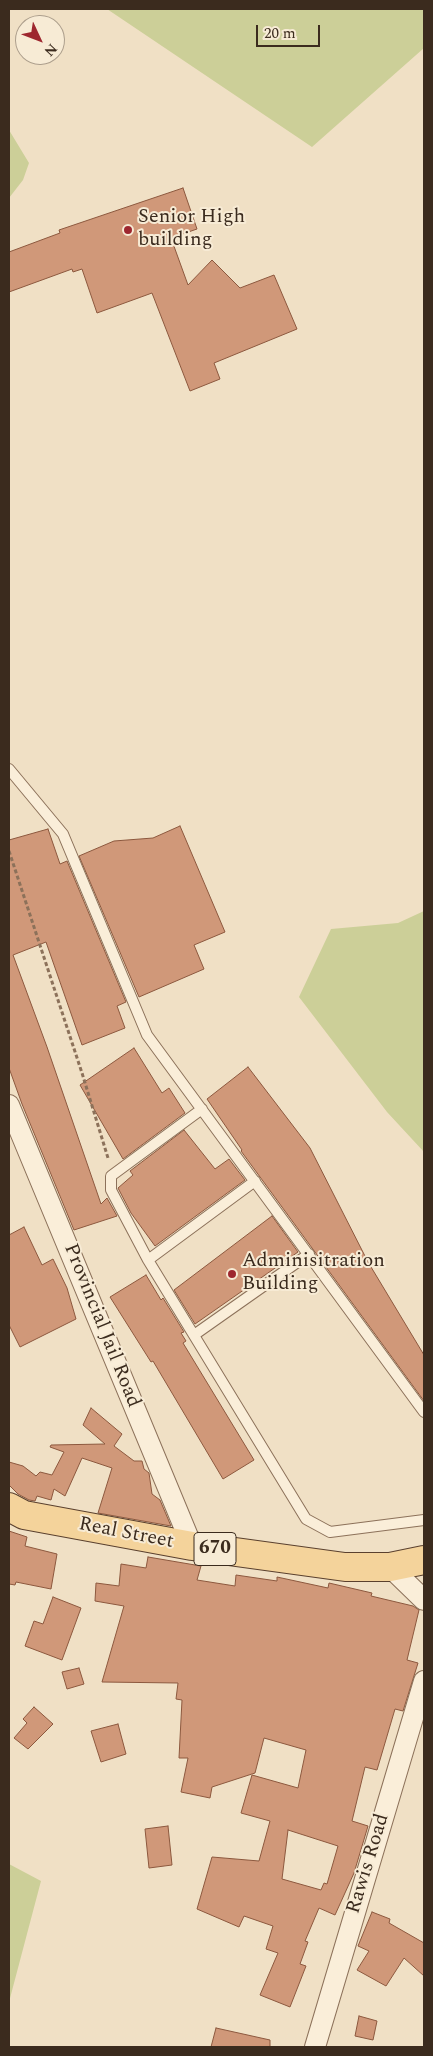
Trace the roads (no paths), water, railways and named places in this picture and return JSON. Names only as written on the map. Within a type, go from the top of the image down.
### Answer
[{"type":"main road","name":"Real Street","points":[[9,1507],[24,1515],[192,1546],[345,1567],[390,1567],[424,1560]]},
{"type":"street","name":"Provincial Jail Road","points":[[9,1106],[192,1546]]},
{"type":"street","points":[[390,1567],[424,1600]]},
{"type":"street","name":"Rawis Road","points":[[315,2047],[424,1681]]},
{"type":"lane","points":[[9,769],[63,834],[147,1035],[424,1412]]},
{"type":"lane","points":[[202,1109],[111,1176],[110,1190],[148,1260],[306,1519],[330,1532],[424,1520]]},
{"type":"lane","points":[[148,1260],[255,1181]]},
{"type":"lane","points":[[194,1335],[308,1254]]},
{"type":"place","name":"Senior High building","points":[[128,230]]},
{"type":"place","name":"Adminisitration Building","points":[[232,1274]]}]
